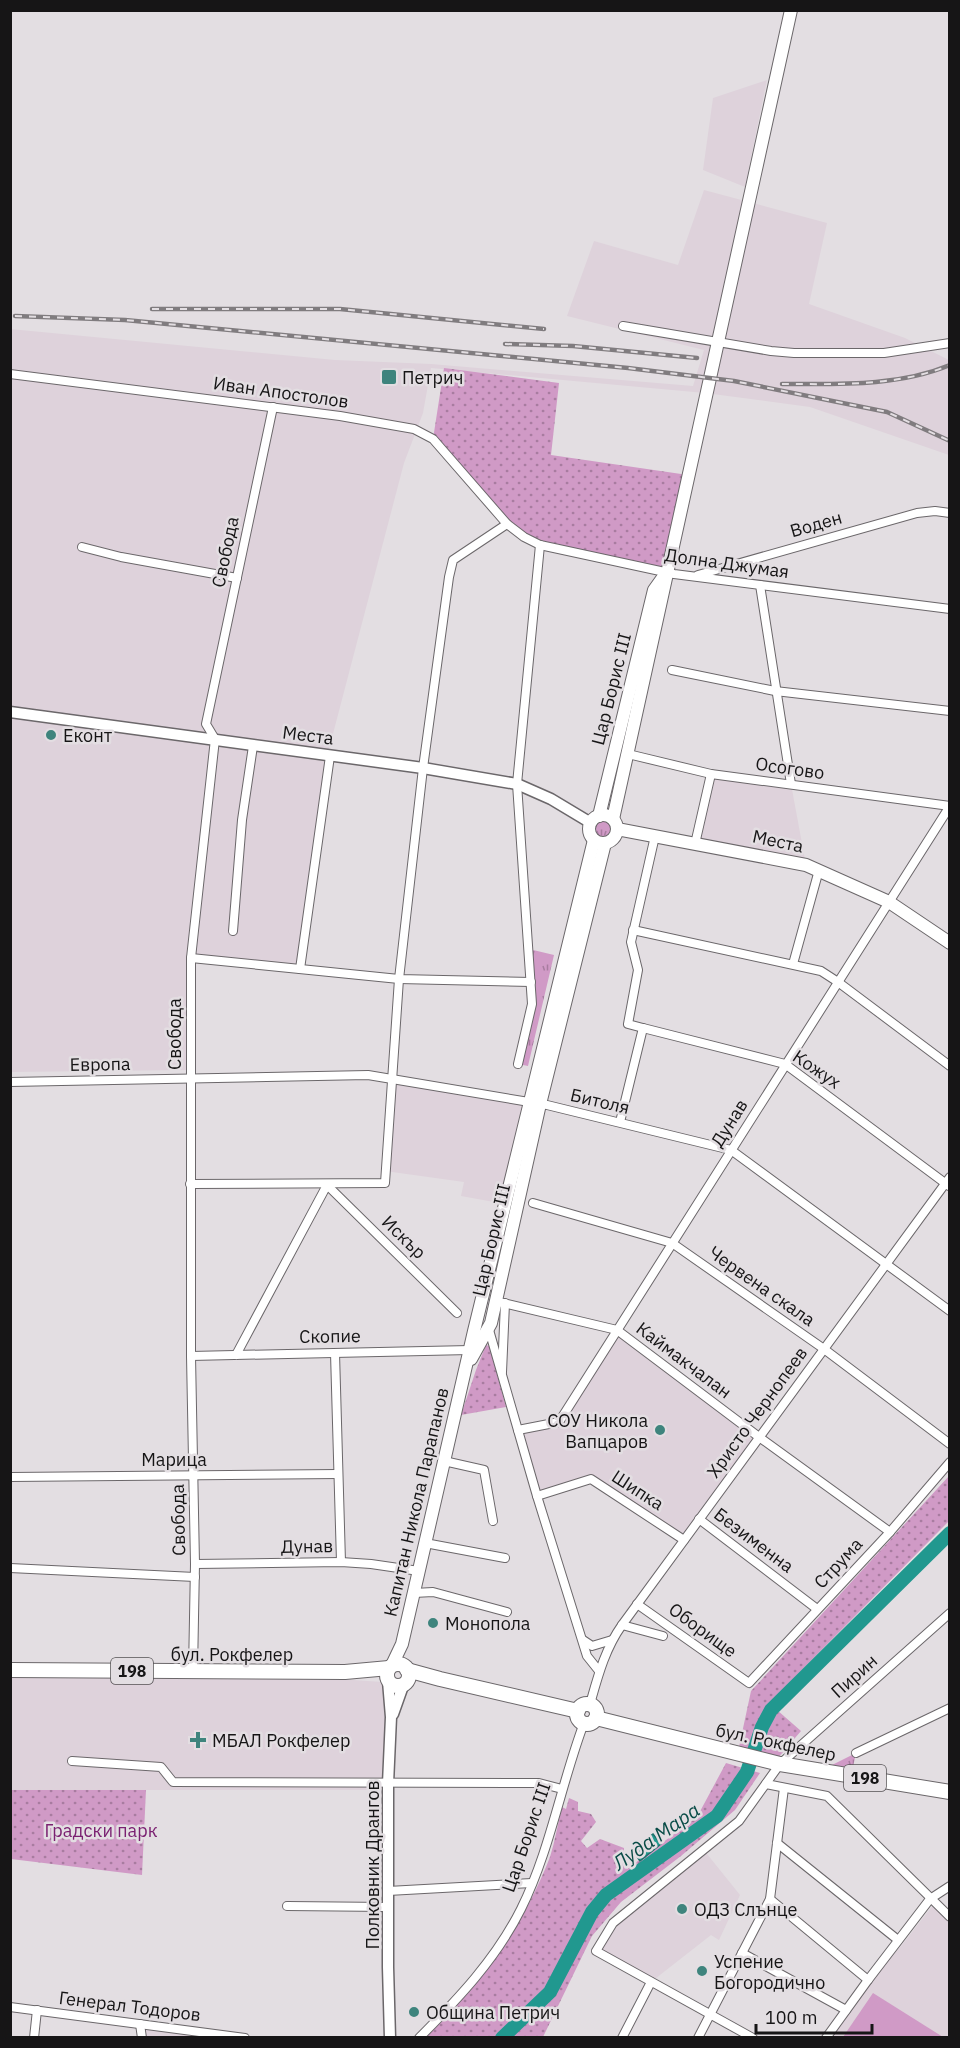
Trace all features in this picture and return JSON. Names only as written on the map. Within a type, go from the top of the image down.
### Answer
[{"type":"main road","name":"Цар Борис III","points":[[615,824],[666,573],[791,10]]},
{"type":"main road","name":"Цар Борис III","points":[[595,820],[654,590],[666,573]]},
{"type":"main road","points":[[606,816],[615,824],[614,838],[600,841],[590,831],[595,820],[606,816]]},
{"type":"main road","name":"Места","points":[[615,824],[655,836],[792,861],[819,870],[889,902],[950,943]]},
{"type":"main road","name":"Цар Борис III","points":[[477,1320],[535,1103],[600,841]]},
{"type":"main road","name":"Цар Борис III","points":[[490,1327],[500,1302],[535,1103]]},
{"type":"main road","points":[[477,1320],[480,1324],[490,1327]]},
{"type":"main road","name":"Капитан Никола Парапанов","points":[[398,1674],[402,1644],[477,1320]]},
{"type":"main road","name":"Капитан Никола Парапанов","points":[[465,1368],[490,1327]]},
{"type":"main road","name":"бул. Рокфелер","points":[[10,1670],[345,1672],[398,1674],[440,1679],[780,1764],[950,1792]]},
{"type":"street","points":[[623,326],[794,353],[884,352],[950,343]]},
{"type":"street","name":"Иван Апостолов","points":[[10,374],[340,416],[414,429],[433,439],[507,524]]},
{"type":"street","name":"Свобода","points":[[193,1671],[195,1564],[191,1356],[190,958],[215,740],[206,724],[273,407]]},
{"type":"street","name":"Воден","points":[[693,577],[917,513],[935,511],[950,513]]},
{"type":"street","points":[[190,1184],[385,1183],[399,979],[423,768],[453,560],[507,524]]},
{"type":"street","name":"Долна Джумая","points":[[507,524],[540,545],[666,573],[950,609]]},
{"type":"street","points":[[518,1064],[532,1004],[517,784],[540,545]]},
{"type":"street","points":[[82,547],[121,557],[237,579]]},
{"type":"street","points":[[760,585],[791,784]]},
{"type":"street","points":[[672,670],[775,691],[950,711]]},
{"type":"street","name":"Места","points":[[10,712],[423,768],[517,784],[595,820]]},
{"type":"street","points":[[233,931],[242,820],[253,746]]},
{"type":"street","name":"Осогово","points":[[628,754],[711,774],[791,784],[949,811]]},
{"type":"street","points":[[300,969],[330,756]]},
{"type":"street","points":[[696,844],[711,774]]},
{"type":"street","name":"Дунав","points":[[518,1430],[559,1422],[785,1064],[949,811]]},
{"type":"street","points":[[620,1122],[643,1028],[628,1024],[638,970],[631,942],[655,836]]},
{"type":"street","points":[[792,964],[819,870]]},
{"type":"street","points":[[633,930],[821,971],[950,1066]]},
{"type":"street","points":[[190,958],[399,979],[531,981]]},
{"type":"street","name":"Кожух","points":[[643,1028],[785,1064],[948,1182]]},
{"type":"street","name":"Битоля","points":[[190,1080],[368,1075],[391,1077],[535,1103],[731,1150],[950,1311]]},
{"type":"street","name":"Европа","points":[[10,1082],[190,1080]]},
{"type":"street","name":"Христо Чернопеев","points":[[599,1671],[612,1640],[622,1625],[948,1182]]},
{"type":"street","points":[[236,1355],[327,1185]]},
{"type":"street","name":"Искър","points":[[327,1185],[457,1313]]},
{"type":"street","name":"Червена скала","points":[[532,1203],[672,1243],[824,1349],[950,1444]]},
{"type":"street","points":[[500,1302],[502,1378]]},
{"type":"street","name":"Каймакчалан","points":[[500,1302],[616,1330],[890,1532]]},
{"type":"street","name":"Цар Борис III","points":[[419,2037],[452,2005],[495,1952],[520,1910],[532,1883],[599,1671],[588,1656],[537,1496],[502,1378],[490,1327]]},
{"type":"street","name":"Скопие","points":[[191,1356],[470,1350]]},
{"type":"street","points":[[335,1353],[341,1562]]},
{"type":"street","points":[[444,1461],[484,1470],[493,1521]]},
{"type":"street","name":"Струма","points":[[749,1683],[890,1532],[950,1462]]},
{"type":"street","name":"Марица","points":[[10,1477],[338,1474]]},
{"type":"street","name":"Шипка","points":[[537,1496],[591,1479],[684,1540]]},
{"type":"street","name":"Безименна","points":[[699,1520],[817,1609]]},
{"type":"street","points":[[426,1543],[505,1558]]},
{"type":"street","name":"Дунав","points":[[195,1564],[341,1562],[419,1571]]},
{"type":"street","points":[[10,1568],[195,1577]]},
{"type":"street","points":[[414,1593],[433,1592],[507,1612]]},
{"type":"street","name":"Оборище","points":[[637,1604],[749,1683]]},
{"type":"street","name":"Пирин","points":[[651,1982],[596,1951],[613,1923],[739,1821],[780,1764],[950,1613]]},
{"type":"street","points":[[622,1625],[663,1636]]},
{"type":"street","points":[[583,1640],[592,1646],[612,1640]]},
{"type":"street","name":"Полковник Дрангов","points":[[390,2037],[388,1784],[392,1717],[398,1674]]},
{"type":"street","name":"Полковник Дрангов","points":[[392,1717],[398,1674]]},
{"type":"street","points":[[856,1753],[950,1708]]},
{"type":"street","points":[[72,1761],[161,1767],[173,1782],[539,1783],[562,1789]]},
{"type":"street","points":[[766,1784],[828,1796],[950,1917]]},
{"type":"street","points":[[699,2037],[770,1899],[784,1788]]},
{"type":"street","points":[[777,1843],[898,1940]]},
{"type":"street","points":[[388,1891],[532,1883]]},
{"type":"street","points":[[826,2037],[930,1899],[950,1886]]},
{"type":"street","points":[[770,1899],[868,1980]]},
{"type":"street","points":[[287,1906],[388,1907]]},
{"type":"street","points":[[742,1953],[846,2010]]},
{"type":"street","points":[[622,2037],[651,1982],[753,2037]]},
{"type":"street","name":"Генерал Тодоров","points":[[10,2007],[245,2037]]},
{"type":"street","points":[[34,2037],[37,2010]]},
{"type":"street","name":"Полковник Дрангов","points":[[389,2013],[399,2037]]},
{"type":"street","points":[[140,2024],[142,2037]]},
{"type":"shaded area","points":[[767,80],[745,187],[703,170],[713,98]]},
{"type":"shaded area","points":[[704,190],[827,223],[809,304],[905,338],[949,360],[949,455],[810,407],[705,393],[431,368],[423,413],[404,463],[329,749],[298,964],[189,954],[186,1070],[11,1072],[10,329],[335,360],[431,364],[693,386],[704,350],[567,316],[594,241],[678,265]]},
{"type":"shaded area","points":[[711,774],[791,784],[806,865],[695,844]]},
{"type":"shaded area","points":[[391,1077],[531,1102],[505,1204],[461,1196],[464,1182],[385,1171]]},
{"type":"shaded area","name":"СОУ Никола Вапцаров","points":[[617,1330],[759,1437],[684,1540],[591,1479],[537,1496],[518,1430],[559,1422]]},
{"type":"shaded area","name":"МБАЛ Рокфелер","points":[[11,1676],[382,1682],[387,1690],[384,1790],[11,1790]]},
{"type":"shaded area","points":[[653,1834],[661,1844],[640,1861],[632,1850]]},
{"type":"shaded area","name":"ОДЗ Слънце","points":[[703,1849],[740,1895],[719,1940],[711,1935],[651,1982],[596,1951],[613,1923]]},
{"type":"shaded area","points":[[934,1904],[949,1919],[949,2037],[828,2038],[870,1980],[902,1945]]},
{"type":"shaded area","points":[[140,2024],[245,2037],[142,2037]]},
{"type":"green space","points":[[444,368],[559,383],[551,455],[688,475],[666,573],[524,537],[433,439]]},
{"type":"green space","points":[[603,820],[609,823],[612,829],[609,835],[603,838],[597,835],[594,829],[597,823]]},
{"type":"green space","points":[[529,949],[554,955],[528,1066],[518,1064],[532,1004]]},
{"type":"green space","points":[[486,1345],[489,1346],[506,1407],[461,1415],[476,1370]]},
{"type":"green space","points":[[949,1476],[949,1521],[769,1703],[801,1731],[777,1759],[739,1747],[751,1691]]},
{"type":"green space","points":[[856,1753],[851,1776],[820,1771]]},
{"type":"green space","points":[[726,1763],[760,1773],[735,1810],[681,1856],[621,1902],[592,1936],[543,2037],[425,2038],[445,2019],[481,1977],[513,1931],[550,1857],[562,1807],[566,1809],[569,1798],[578,1802],[578,1811],[591,1814],[596,1822],[581,1841],[587,1848],[600,1839],[624,1848],[624,1861],[627,1869],[697,1817]]},
{"type":"green space","name":"Градски парк","points":[[11,1790],[146,1790],[142,1875],[11,1859]]},
{"type":"green space","points":[[873,1993],[943,2037],[843,2037]]},
{"type":"waterway","name":"Луда Мара","points":[[502,2038],[550,1992],[592,1912],[606,1895],[717,1816],[747,1772],[762,1727],[771,1710],[950,1533]]},
{"type":"railway","points":[[152,309],[340,309],[544,329]]},
{"type":"railway","points":[[15,316],[125,320],[628,368],[734,381],[887,412],[950,441]]},
{"type":"railway","points":[[505,344],[573,346],[697,358]]},
{"type":"railway","points":[[782,384],[888,381],[950,365]]},
{"type":"place","name":"Петрич","points":[[389,377]]},
{"type":"place","name":"Еконт","points":[[51,735]]},
{"type":"place","name":"СОУ Никола Вапцаров","points":[[660,1430]]},
{"type":"place","name":"Монопола","points":[[433,1623]]},
{"type":"place","name":"МБАЛ Рокфелер","points":[[198,1740]]},
{"type":"place","name":"ОДЗ Слънце","points":[[682,1909]]},
{"type":"place","name":"Успение Богородично","points":[[702,1971]]},
{"type":"place","name":"Община Петрич","points":[[414,2012]]}]
